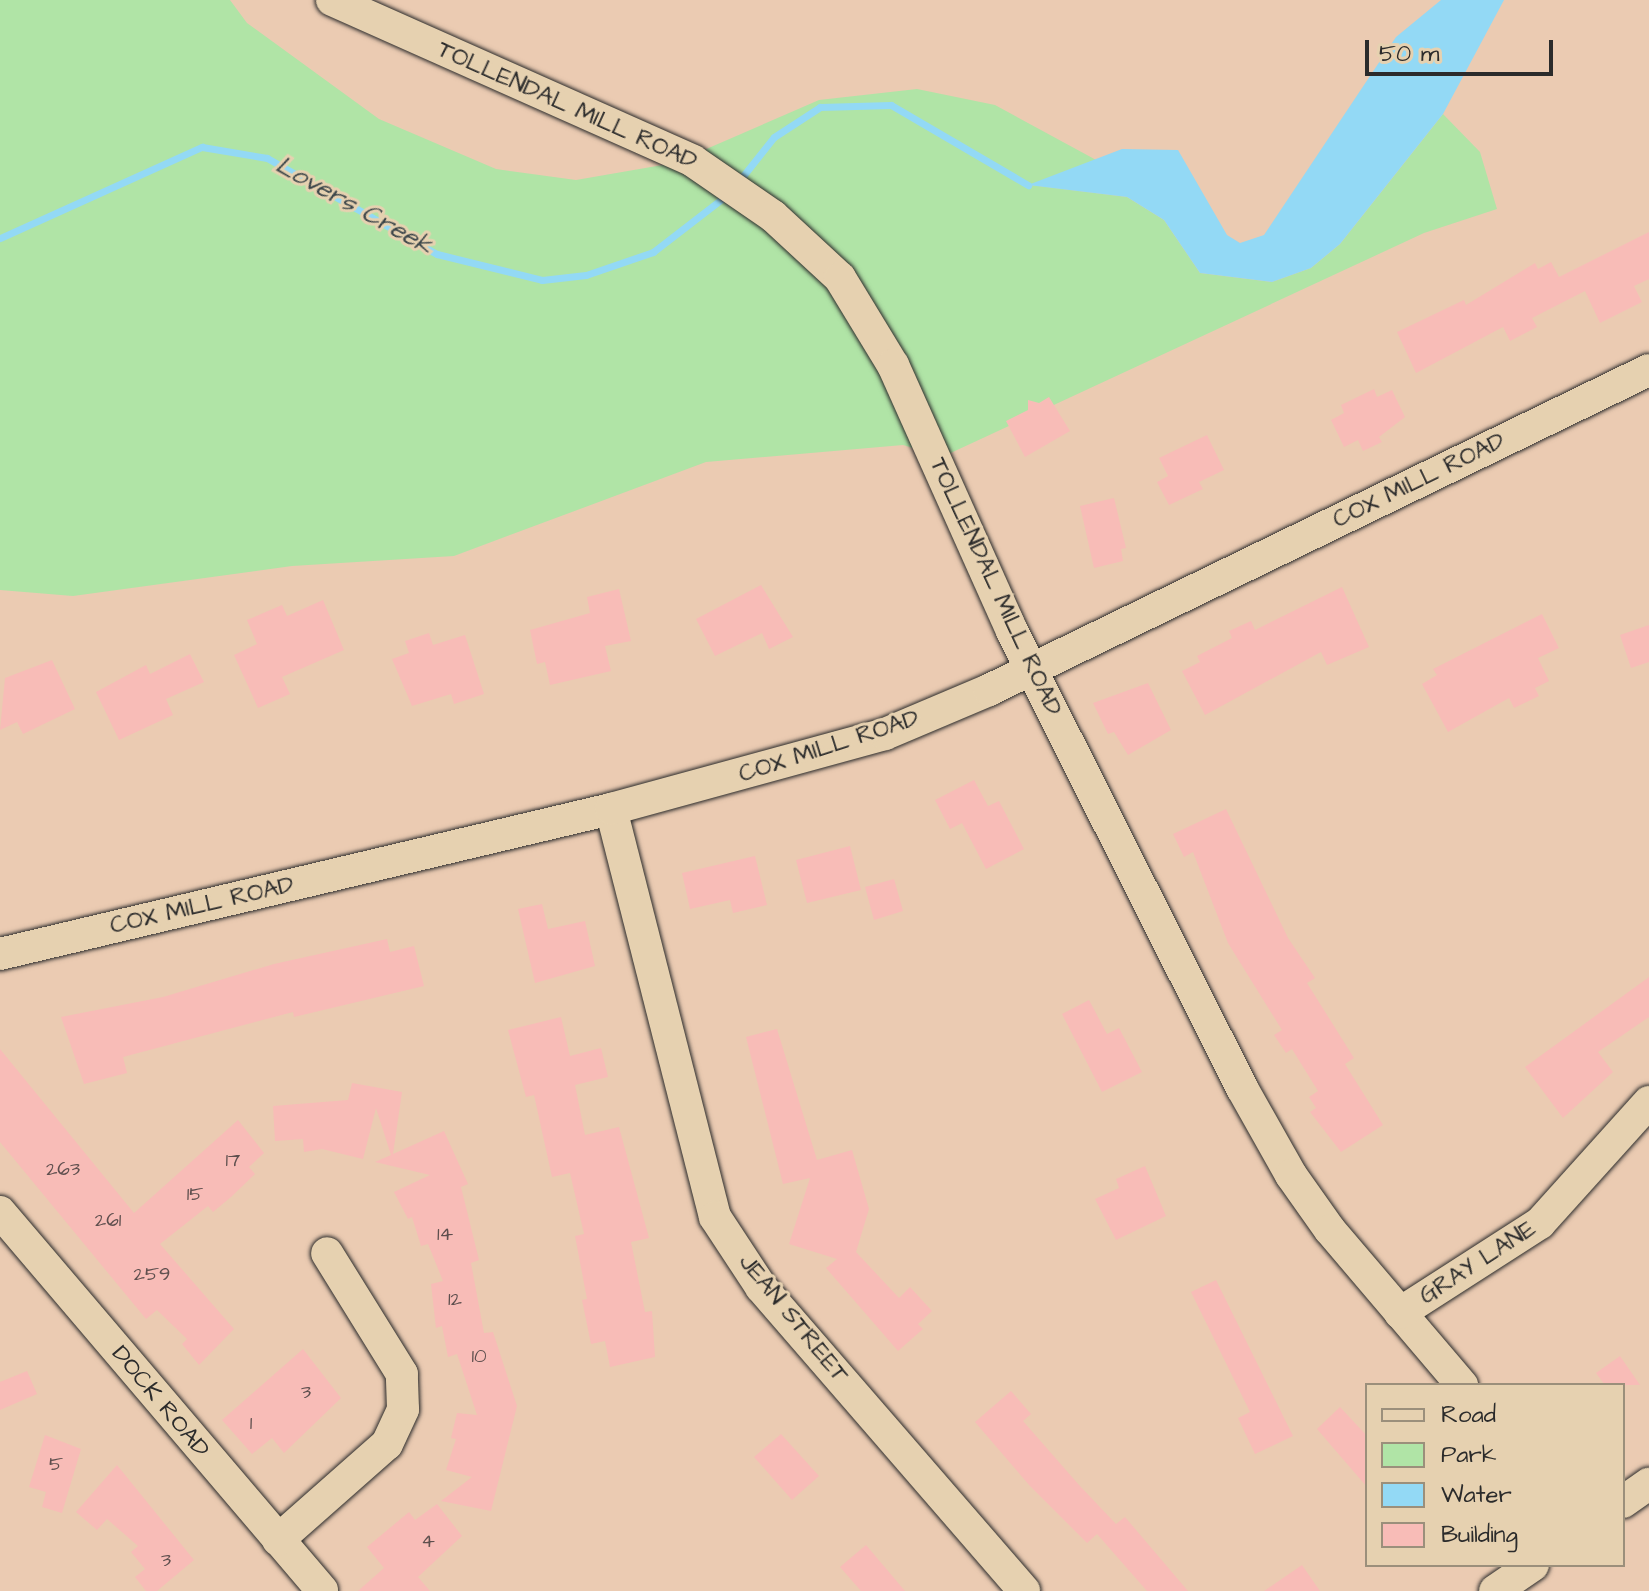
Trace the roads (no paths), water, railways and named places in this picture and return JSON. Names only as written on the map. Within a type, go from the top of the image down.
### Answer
[{"type":"street","name":"TOLLENDAL MILL ROAD","points":[[332,0],[693,161],[773,216],[840,278],[893,365],[1030,669],[1291,1175],[1400,1313],[1460,1383]]},
{"type":"street","name":"COX MILL ROAD","points":[[0,954],[611,809],[885,734],[1030,669],[1649,370]]},
{"type":"street","name":"JEAN STREET","points":[[611,809],[715,1217],[761,1287],[1024,1591]]},
{"type":"street","name":"GRAY LANE","points":[[1400,1313],[1540,1223],[1649,1102]]},
{"type":"street","name":"DOCK ROAD","points":[[0,1212],[322,1591]]},
{"type":"street","points":[[278,1540],[387,1444],[403,1409],[402,1374],[327,1253]]},
{"type":"street","points":[[1625,1501],[1649,1484]]},
{"type":"street","points":[[1495,1591],[1530,1567]]},
{"type":"water","points":[[1441,0],[1504,0],[1443,114],[1340,244],[1311,268],[1272,282],[1200,273],[1164,220],[1127,197],[1028,185],[1122,149],[1178,150],[1227,235],[1240,243],[1264,235],[1396,37]]},
{"type":"waterway","name":"Lovers Creek","points":[[739,181],[774,137],[820,107],[891,105],[1028,185]]},
{"type":"waterway","name":"Lovers Creek","points":[[0,238],[202,147],[267,158],[437,254],[542,280],[586,275],[653,252],[728,194]]}]
